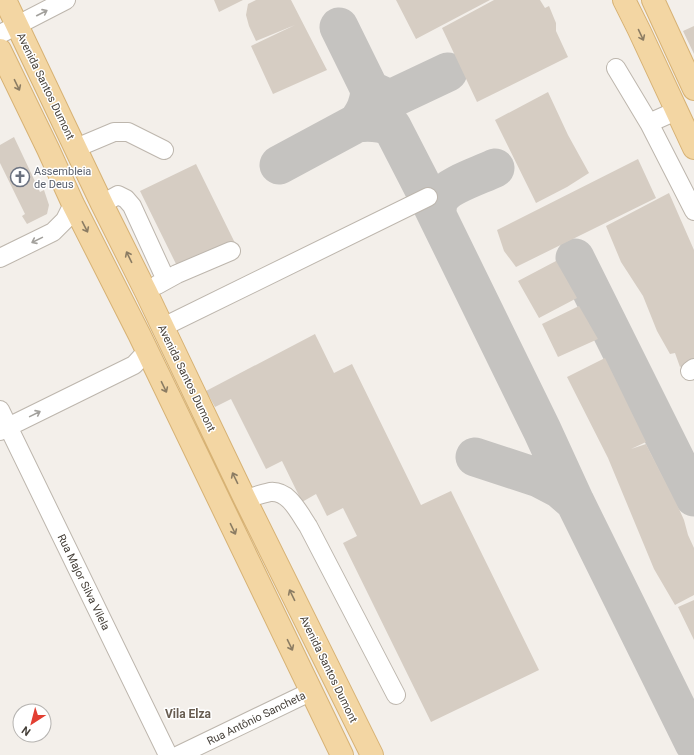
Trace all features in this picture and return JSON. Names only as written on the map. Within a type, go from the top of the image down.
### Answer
[{"type":"main road","name":"Avenida Santos Dumont","points":[[5,0],[8,30],[76,148],[245,499],[372,755]]},
{"type":"main road","points":[[624,0],[694,148]]},
{"type":"main road","points":[[653,0],[694,89]]},
{"type":"main road","points":[[0,50],[342,755]]},
{"type":"main road","points":[[147,351],[164,330]]},
{"type":"street","points":[[8,30],[66,0]]},
{"type":"street","points":[[616,68],[649,123],[694,211]]},
{"type":"street","points":[[649,123],[676,111]]},
{"type":"street","points":[[76,148],[114,132],[128,132],[164,150]]},
{"type":"street","points":[[102,204],[118,196],[126,199],[132,206],[166,280]]},
{"type":"street","points":[[164,330],[428,197]]},
{"type":"street","points":[[0,258],[53,232],[65,220],[74,204]]},
{"type":"street","points":[[146,292],[166,280],[231,251]]},
{"type":"street","points":[[4,429],[134,365],[147,351]]},
{"type":"street","name":"Rua Major Silva Vilela","points":[[0,410],[4,429],[168,755]]},
{"type":"street","points":[[245,499],[271,492],[282,494],[294,504],[308,526],[396,695]]},
{"type":"street","name":"Rua Antônio Sancheta","points":[[179,755],[312,691]]},
{"type":"building","points":[[214,0],[243,0],[219,12]]},
{"type":"building","points":[[256,0],[291,0],[327,70],[273,94],[251,46],[295,25],[256,41],[246,15],[248,4]]},
{"type":"building","points":[[396,0],[490,0],[416,39]]},
{"type":"building","points":[[494,0],[540,0],[545,8],[549,6],[556,23],[556,31],[568,57],[477,102],[442,28]]},
{"type":"building","points":[[694,26],[694,54],[683,31]]},
{"type":"building","points":[[548,92],[568,135],[589,173],[567,187],[536,203],[495,120]]},
{"type":"building","name":"Assembleia de Deus","points":[[14,137],[40,192],[44,190],[49,205],[47,214],[27,224],[22,216],[25,214],[0,163],[0,145]]},
{"type":"building","points":[[638,159],[656,198],[516,267],[504,251],[497,230]]},
{"type":"building","points":[[196,164],[235,243],[179,270],[140,191]]},
{"type":"building","points":[[669,193],[694,250],[694,359],[680,367],[675,353],[670,354],[657,331],[643,296],[621,262],[606,226]]},
{"type":"building","points":[[556,261],[577,298],[539,318],[518,281]]},
{"type":"building","points":[[579,306],[598,339],[558,357],[542,324]]},
{"type":"building","points":[[315,334],[334,373],[352,364],[421,505],[451,491],[539,670],[431,722],[343,543],[357,536],[343,508],[327,516],[316,494],[302,502],[282,461],[266,469],[231,399],[215,407],[206,391]]},
{"type":"building","points":[[605,358],[646,442],[631,449],[646,444],[679,509],[694,548],[694,595],[675,605],[654,569],[608,458],[567,377]]},
{"type":"building","points":[[694,600],[694,640],[678,607]]},
{"type":"taxiway","points":[[339,27],[370,90]]},
{"type":"taxiway","points":[[448,72],[395,97],[385,97],[370,90],[366,108],[357,123],[375,122],[392,127],[428,197],[542,430],[575,502],[694,743]]},
{"type":"taxiway","points":[[279,165],[357,123]]},
{"type":"taxiway","points":[[437,215],[437,208],[441,197],[451,188],[495,168]]},
{"type":"taxiway","points":[[575,258],[694,497]]},
{"type":"taxiway","points":[[475,457],[539,478],[560,489],[575,502]]},
{"type":"place","name":"Assembleia de Deus","points":[[20,177]]},
{"type":"district","name":"Vila Elza","points":[[188,714]]}]
